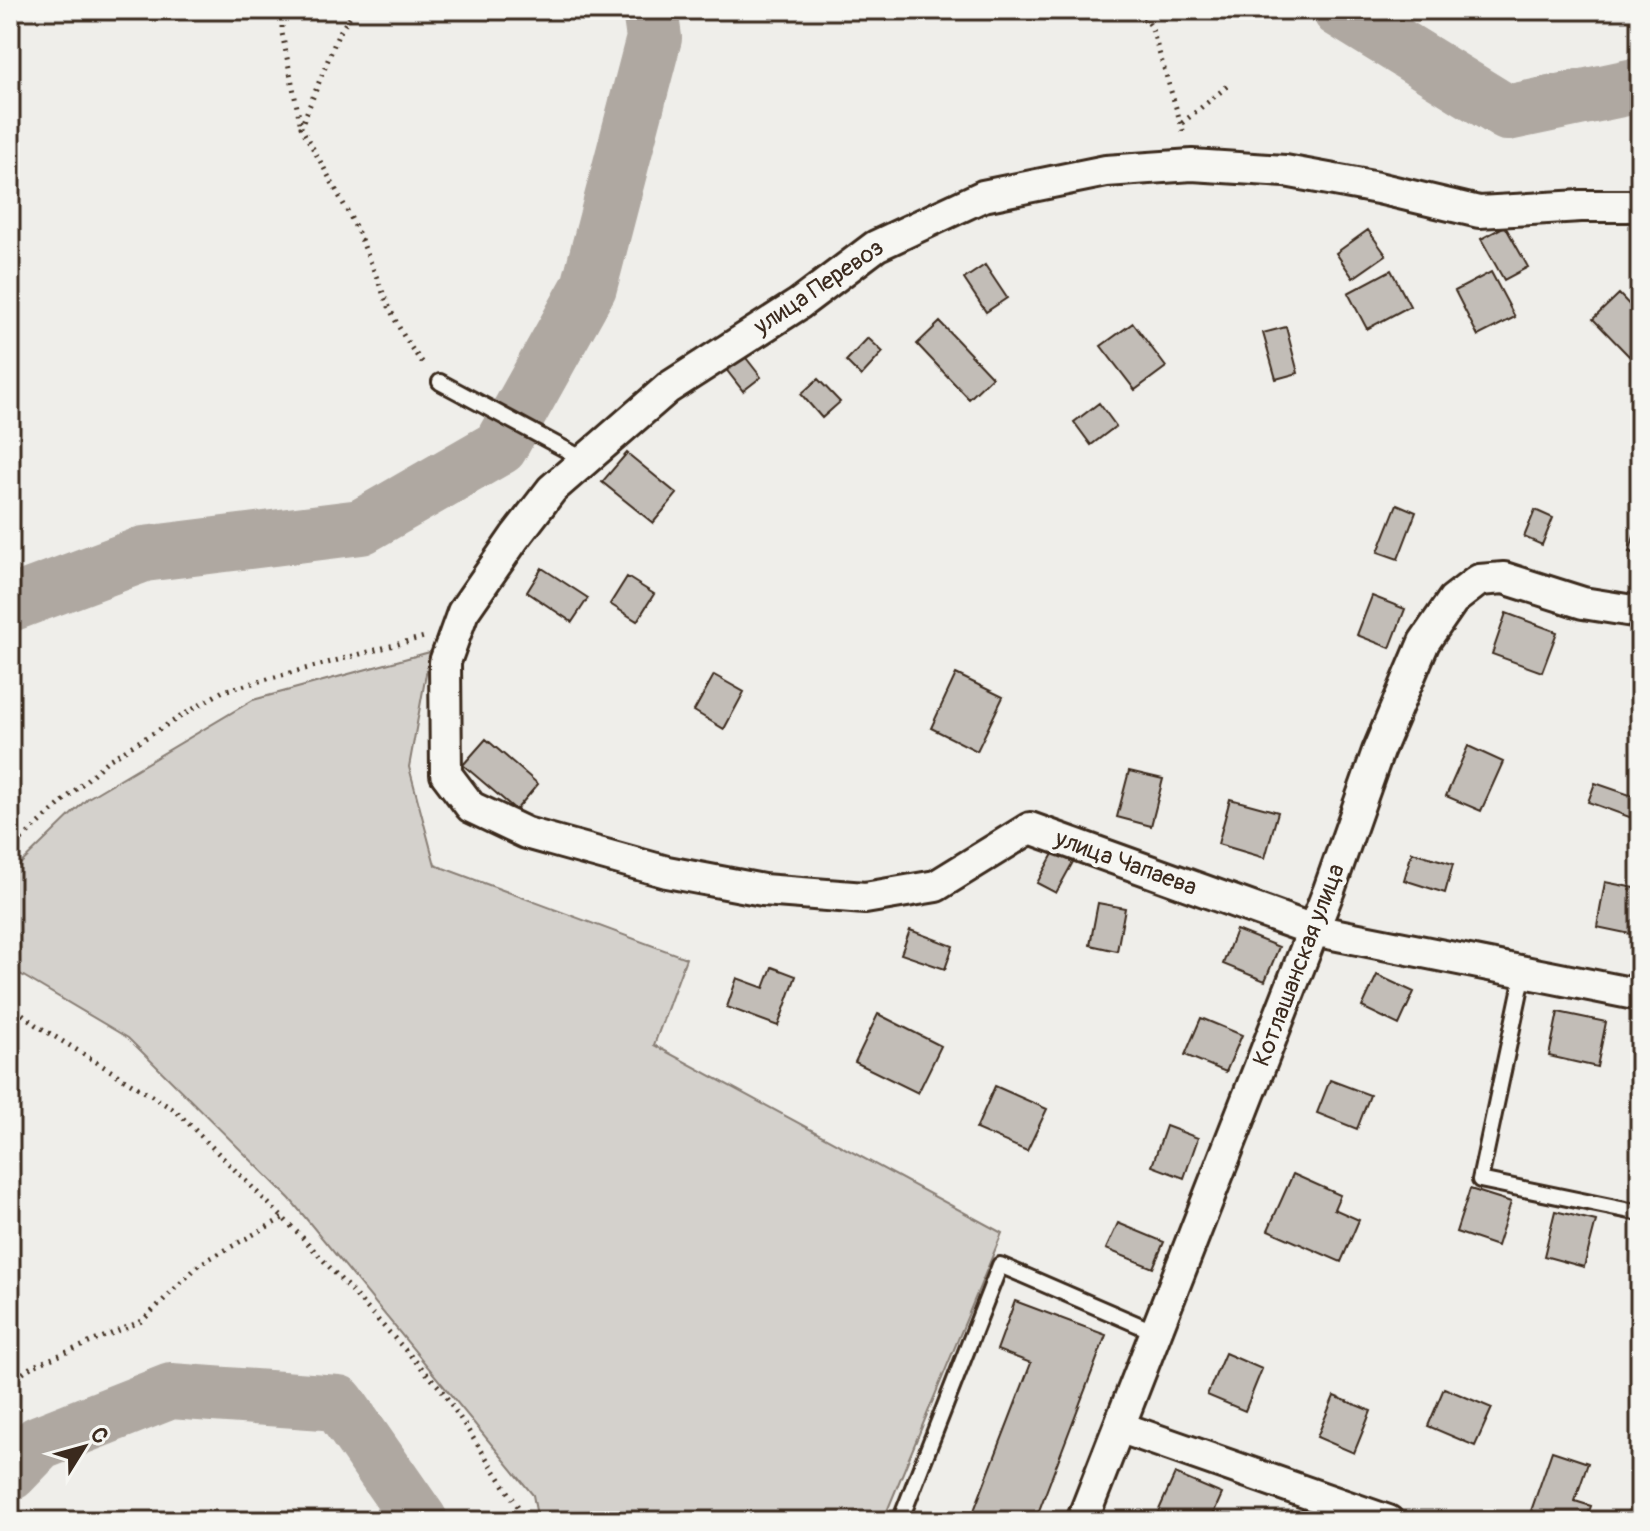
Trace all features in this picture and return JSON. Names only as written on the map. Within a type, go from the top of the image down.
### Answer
[{"type":"street","name":"улица Перевоз","points":[[444,735],[445,662],[463,612],[575,455],[668,388],[799,304],[876,246],[983,196],[1106,171],[1192,165],[1285,171],[1378,188],[1479,212],[1640,206]]},
{"type":"street","name":"Котлашанская улица","points":[[1082,1521],[1313,930],[1384,737],[1424,642],[1453,600],[1479,580],[1504,578],[1583,603],[1638,611]]},
{"type":"street","name":"улица Чапаева","points":[[444,735],[446,774],[471,807],[526,833],[667,872],[763,890],[865,898],[936,886],[1030,828],[1313,930],[1640,995]]},
{"type":"street","points":[[1119,1427],[1388,1521]]},
{"type":"lane","points":[[440,382],[575,455]]},
{"type":"lane","points":[[1524,972],[1480,1180],[1640,1213]]},
{"type":"lane","points":[[900,1521],[1000,1265],[1155,1332]]},
{"type":"path","points":[[282,10],[282,33],[301,127],[354,225],[415,355],[440,382]]},
{"type":"path","points":[[301,127],[338,35],[354,10]]},
{"type":"path","points":[[1139,10],[1151,26],[1192,165]]},
{"type":"path","points":[[1182,123],[1230,84]]},
{"type":"path","points":[[10,850],[107,761],[223,691],[458,628]]},
{"type":"path","points":[[10,1004],[36,1025],[176,1111],[283,1218],[441,1389],[519,1508],[522,1521]]},
{"type":"path","points":[[10,1383],[31,1367],[142,1321],[200,1264],[283,1218]]},
{"type":"shaded area","points":[[430,652],[409,767],[435,865],[686,958],[654,1045],[1002,1233],[883,1521],[538,1521],[533,1495],[290,1199],[128,1038],[10,968],[10,874],[88,798],[253,700]]},
{"type":"building","points":[[1505,226],[1528,267],[1504,280],[1481,239]]},
{"type":"building","points":[[1368,230],[1386,255],[1353,278],[1336,253]]},
{"type":"building","points":[[985,265],[1007,298],[986,312],[964,279]]},
{"type":"building","points":[[1391,270],[1410,306],[1367,329],[1348,293]]},
{"type":"building","points":[[1491,272],[1515,317],[1478,336],[1455,291]]},
{"type":"building","points":[[1619,294],[1640,316],[1640,345],[1629,356],[1593,319]]},
{"type":"building","points":[[940,322],[992,377],[969,399],[917,344]]},
{"type":"building","points":[[1133,323],[1166,367],[1135,390],[1101,346]]},
{"type":"building","points":[[1286,327],[1298,373],[1276,379],[1263,333]]},
{"type":"building","points":[[868,338],[883,352],[861,376],[846,361]]},
{"type":"building","points":[[743,354],[761,377],[743,391],[725,368]]},
{"type":"building","points":[[818,379],[840,402],[822,418],[801,394]]},
{"type":"building","points":[[1099,403],[1116,426],[1091,445],[1074,422]]},
{"type":"building","points":[[627,453],[677,494],[653,523],[602,482]]},
{"type":"building","points":[[1397,504],[1416,512],[1398,559],[1378,552]]},
{"type":"building","points":[[1535,510],[1553,518],[1542,545],[1524,537]]},
{"type":"building","points":[[1640,518],[1640,555],[1629,552]]},
{"type":"building","points":[[542,568],[588,598],[572,622],[527,592]]},
{"type":"building","points":[[627,577],[654,594],[637,621],[610,604]]},
{"type":"building","points":[[1372,596],[1405,609],[1390,648],[1357,635]]},
{"type":"building","points":[[1506,613],[1557,632],[1542,672],[1492,654]]},
{"type":"building","points":[[956,674],[1003,697],[977,751],[931,728]]},
{"type":"building","points":[[714,675],[744,692],[724,729],[694,711]]},
{"type":"building","points":[[486,739],[538,784],[516,810],[463,765]]},
{"type":"building","points":[[1468,746],[1503,762],[1481,811],[1446,796]]},
{"type":"building","points":[[1129,771],[1163,779],[1151,826],[1117,817]]},
{"type":"building","points":[[1595,783],[1639,798],[1632,818],[1588,802]]},
{"type":"building","points":[[1230,799],[1278,812],[1265,858],[1218,844]]},
{"type":"building","points":[[1054,852],[1073,862],[1056,893],[1037,883]]},
{"type":"building","points":[[1412,852],[1453,864],[1445,893],[1404,880]]},
{"type":"building","points":[[1605,882],[1640,889],[1640,936],[1597,927]]},
{"type":"building","points":[[1098,903],[1125,908],[1117,951],[1090,945]]},
{"type":"building","points":[[910,930],[953,946],[945,969],[901,954]]},
{"type":"building","points":[[1236,930],[1279,947],[1265,981],[1223,964]]},
{"type":"building","points":[[772,967],[796,976],[778,1026],[727,1007],[737,978],[764,988]]},
{"type":"building","points":[[1377,975],[1414,992],[1399,1025],[1362,1007]]},
{"type":"building","points":[[1558,1012],[1606,1022],[1597,1067],[1549,1056]]},
{"type":"building","points":[[878,1014],[941,1046],[918,1093],[855,1062]]},
{"type":"building","points":[[1201,1018],[1242,1035],[1226,1072],[1185,1055]]},
{"type":"building","points":[[1330,1080],[1370,1095],[1357,1129],[1317,1113]]},
{"type":"building","points":[[995,1086],[1047,1109],[1027,1151],[976,1129]]},
{"type":"building","points":[[1166,1126],[1198,1138],[1184,1178],[1152,1166]]},
{"type":"building","points":[[1293,1174],[1340,1195],[1334,1209],[1359,1220],[1341,1262],[1268,1230]]},
{"type":"building","points":[[1470,1189],[1511,1202],[1497,1246],[1456,1232]]},
{"type":"building","points":[[1555,1211],[1596,1221],[1584,1267],[1544,1256]]},
{"type":"building","points":[[1118,1223],[1164,1242],[1153,1268],[1106,1249]]},
{"type":"building","points":[[1015,1301],[1106,1335],[1035,1521],[970,1521],[1031,1363],[997,1350]]},
{"type":"building","points":[[1225,1353],[1262,1369],[1245,1411],[1207,1395]]},
{"type":"building","points":[[1444,1388],[1492,1408],[1475,1446],[1428,1426]]},
{"type":"building","points":[[1334,1396],[1371,1411],[1354,1453],[1317,1437]]},
{"type":"building","points":[[1552,1451],[1588,1463],[1575,1501],[1591,1506],[1586,1521],[1559,1521],[1531,1511]]},
{"type":"building","points":[[1175,1474],[1222,1494],[1210,1521],[1154,1521]]},
{"type":"waterway","points":[[10,604],[144,554],[361,527],[500,447],[589,287],[654,38],[650,10]]},
{"type":"waterway","points":[[1340,10],[1507,113],[1640,85]]},
{"type":"waterway","points":[[10,1473],[39,1443],[171,1391],[338,1403],[420,1521]]}]
